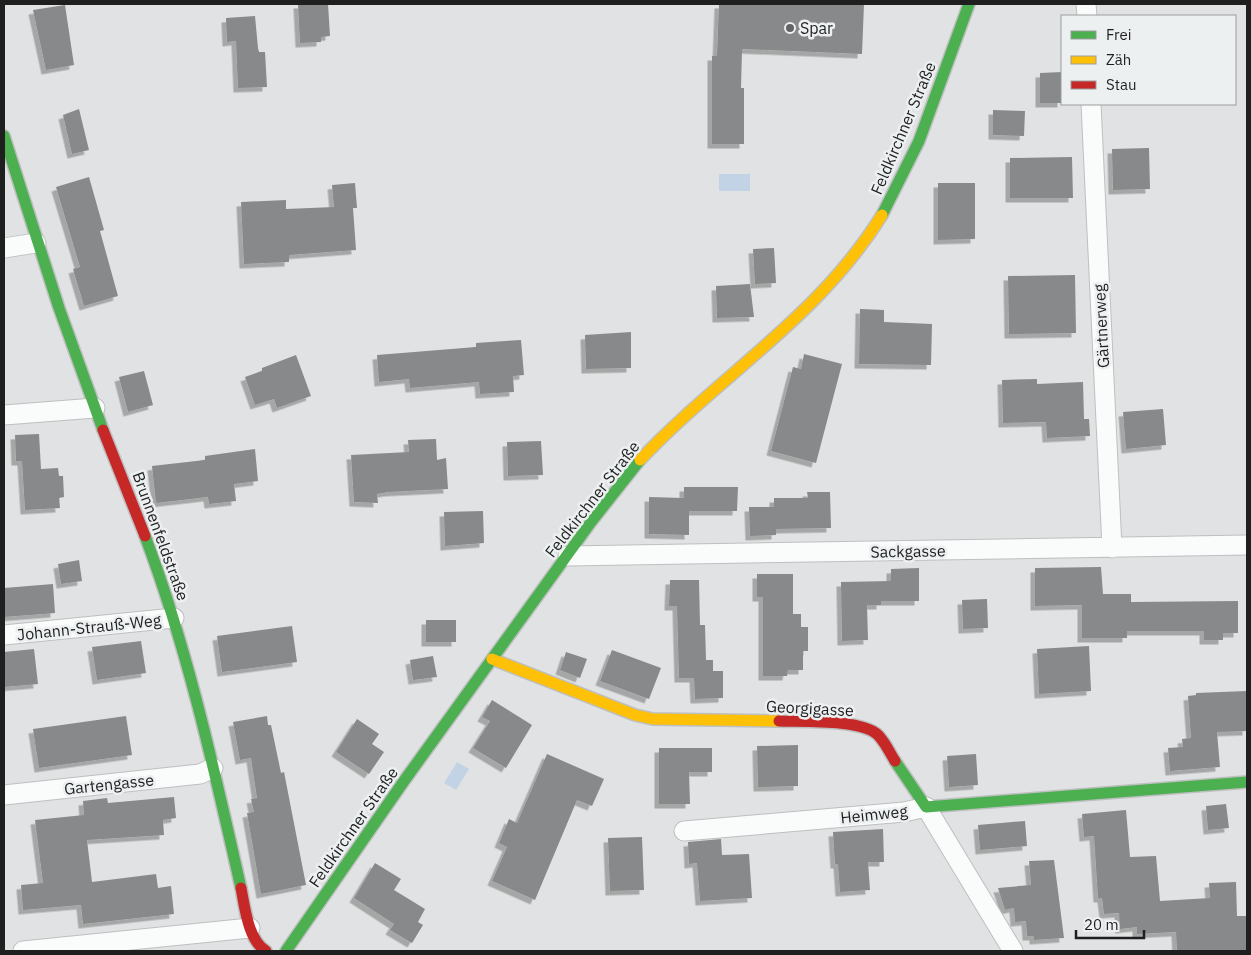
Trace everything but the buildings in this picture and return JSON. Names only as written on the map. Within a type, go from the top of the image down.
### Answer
[{"type":"street","name":"Feldkirchner Straße","points":[[286,951],[492,660],[631,470],[671,429],[815,299],[846,268],[869,237],[888,208],[911,159],[930,114],[969,4]]},
{"type":"street","name":"Gärtnerweg","points":[[1091,105],[1112,548]]},
{"type":"street","name":"Brunnenfeldstraße","points":[[4,136],[36,243],[95,408],[144,530],[174,618],[214,768],[250,928],[261,948],[266,951]]},
{"type":"street","points":[[4,248],[36,243]]},
{"type":"street","points":[[4,414],[95,408]]},
{"type":"street","name":"Sackgasse","points":[[568,556],[1247,545]]},
{"type":"street","name":"Johann-Strauß-Weg","points":[[4,635],[174,618]]},
{"type":"street","name":"Georgigasse","points":[[492,660],[635,715],[653,720],[824,722],[861,727],[877,734],[926,806]]},
{"type":"street","name":"Gartengasse","points":[[4,795],[200,774],[214,768]]},
{"type":"street","points":[[926,806],[1247,782]]},
{"type":"street","name":"Heimweg","points":[[684,831],[904,812],[926,806],[1013,951]]},
{"type":"street","points":[[23,951],[250,928]]},
{"type":"water","points":[[719,174],[750,174],[750,191],[719,191]]},
{"type":"water","points":[[457,762],[469,769],[456,790],[444,783]]},
{"type":"traffic: fast","points":[[882,215],[919,141],[969,4]]},
{"type":"traffic: fast","points":[[4,136],[59,308],[103,430]]},
{"type":"traffic: fast","points":[[286,951],[404,781],[591,522],[640,460]]},
{"type":"traffic: fast","points":[[145,536],[187,666],[210,754],[241,888]]},
{"type":"traffic: fast","points":[[895,761],[926,807],[1247,782]]},
{"type":"traffic: slow","points":[[640,460],[671,429],[799,315],[857,251],[882,215]]},
{"type":"traffic: slow","points":[[492,659],[635,715],[653,719],[779,721]]},
{"type":"traffic: jam","points":[[103,430],[145,536]]},
{"type":"traffic: jam","points":[[779,721],[831,722],[859,726],[878,735],[895,761]]},
{"type":"traffic: jam","points":[[241,888],[251,932],[260,946],[266,951]]},
{"type":"place","name":"Spar","points":[[790,28]]}]
